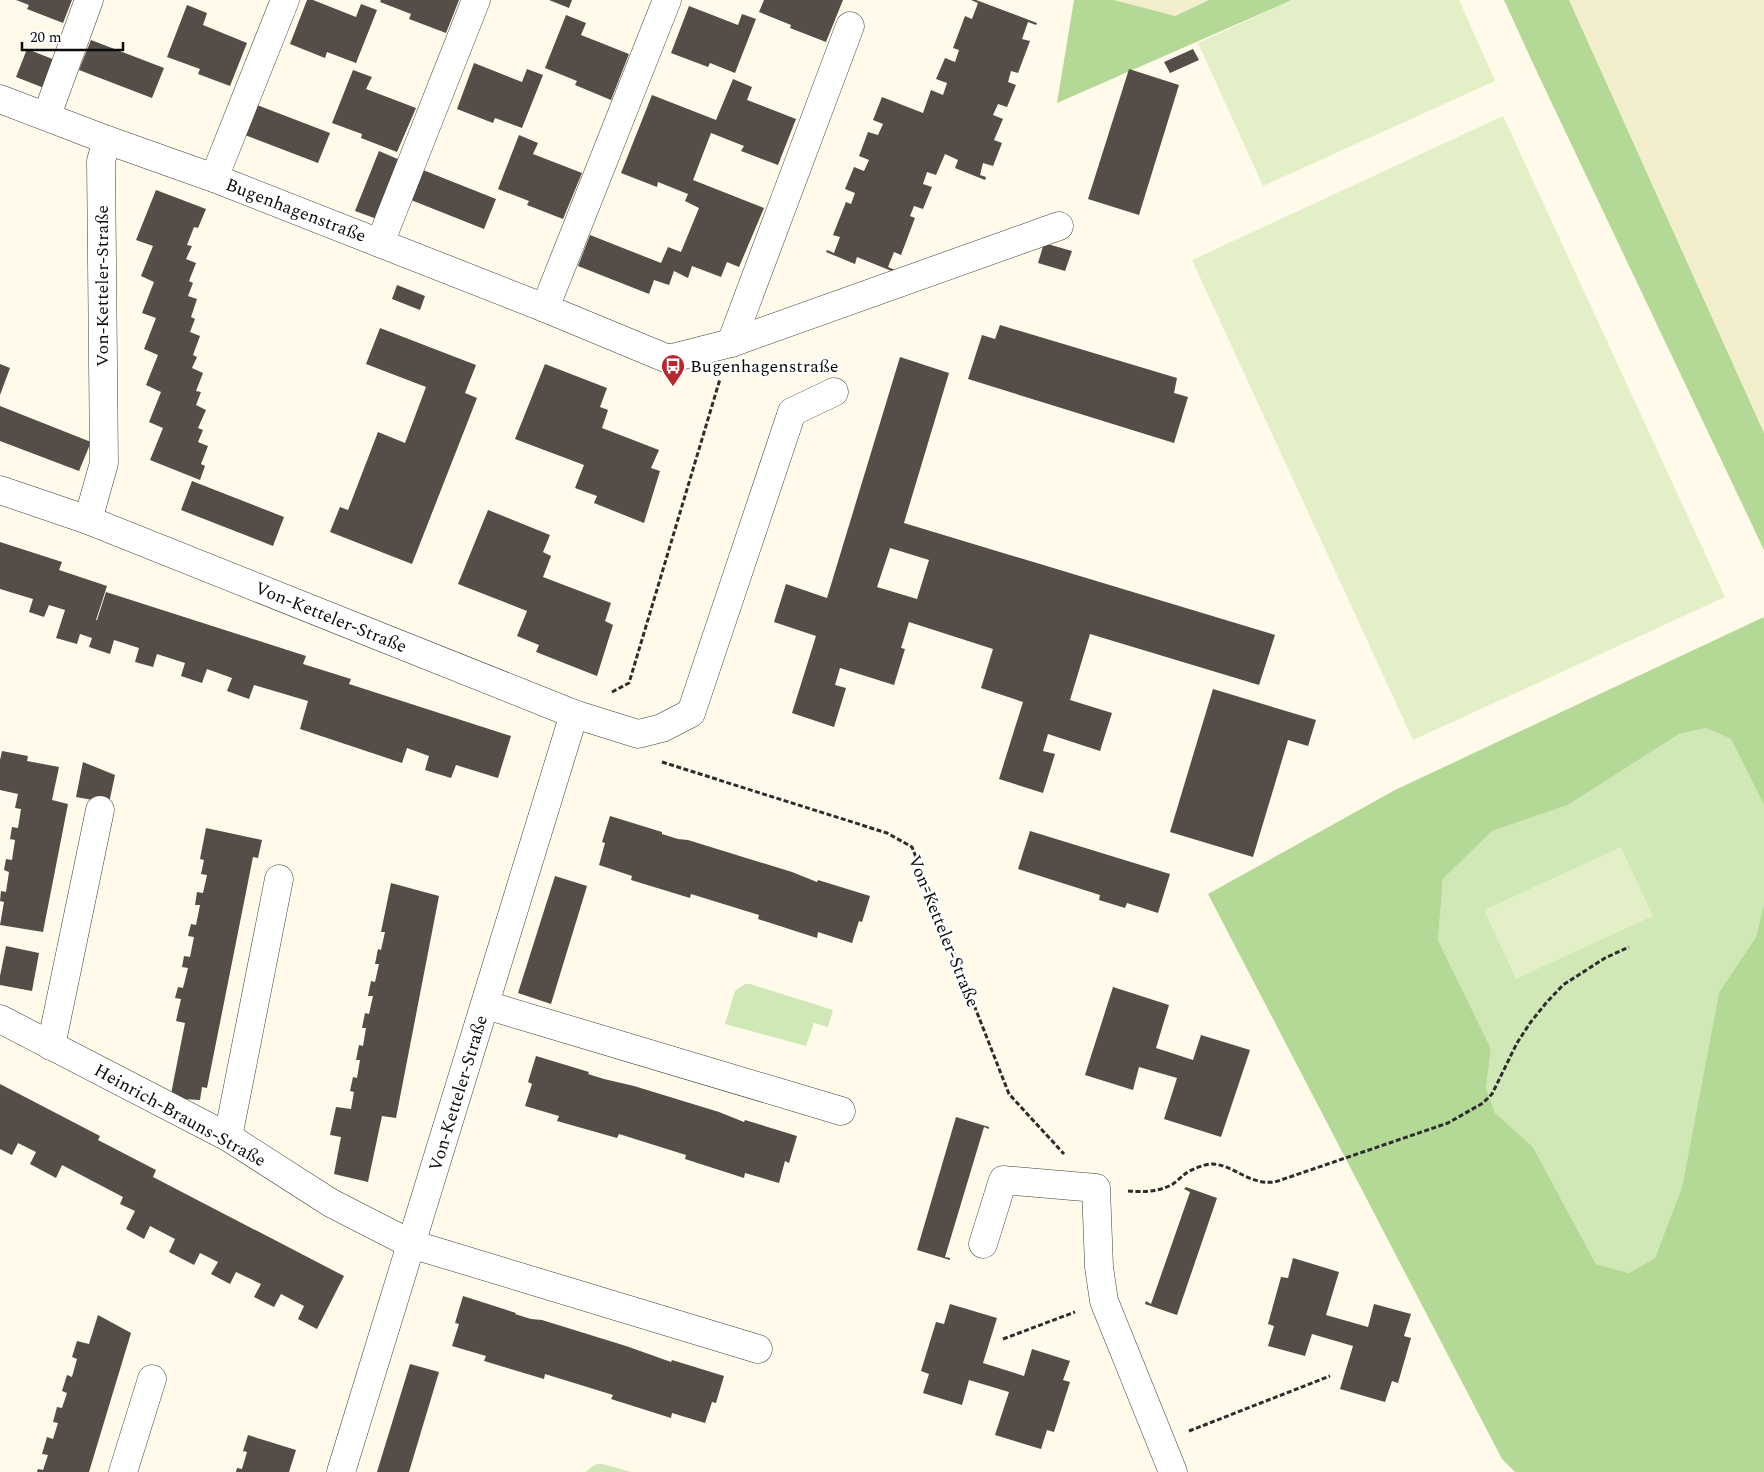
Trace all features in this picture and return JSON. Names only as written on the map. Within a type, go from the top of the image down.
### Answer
[{"type":"street","points":[[46,115],[89,0]]},
{"type":"street","points":[[214,178],[285,0]]},
{"type":"street","points":[[380,243],[476,0]]},
{"type":"street","points":[[545,308],[667,0]]},
{"type":"street","points":[[730,342],[850,26]]},
{"type":"street","name":"Bugenhagenstraße","points":[[0,98],[107,140],[214,178],[545,308],[668,359],[730,342],[1059,226]]},
{"type":"street","name":"Von-Ketteler-Straße","points":[[88,520],[104,463],[101,161],[107,140]]},
{"type":"street","points":[[574,714],[638,734],[662,728],[691,713],[792,412],[834,392]]},
{"type":"street","name":"Von-Ketteler-Straße","points":[[0,490],[88,520],[574,714],[341,1472]]},
{"type":"street","points":[[51,1046],[100,810]]},
{"type":"street","points":[[228,1137],[279,879]]},
{"type":"street","points":[[486,1005],[841,1111]]},
{"type":"street","name":"Heinrich-Brauns-Straße","points":[[0,1019],[228,1137],[331,1203],[411,1244],[758,1349]]},
{"type":"street","points":[[984,1244],[1002,1180],[1096,1188],[1099,1267],[1104,1301],[1173,1472]]},
{"type":"street","points":[[123,1472],[152,1379]]},
{"type":"path","points":[[574,714],[629,683],[730,342]]},
{"type":"path","name":"Von-Ketteler-Straße","points":[[657,760],[887,833],[912,847],[1009,1094],[1096,1188]]},
{"type":"path","points":[[1096,1188],[1148,1192],[1173,1184],[1187,1172],[1212,1164],[1222,1166],[1256,1182],[1275,1182],[1448,1123],[1483,1103],[1492,1094],[1517,1043],[1530,1023],[1563,985],[1605,958],[1629,947]]},
{"type":"path","points":[[1003,1339],[1104,1301]]},
{"type":"path","points":[[1161,1442],[1330,1376]]},
{"type":"shaded area","points":[[1114,0],[1209,0],[1175,16]]},
{"type":"shaded area","points":[[1569,0],[1764,0],[1764,433]]},
{"type":"green space","points":[[1074,0],[1114,0],[1175,16],[1209,0],[1292,0],[1057,103]]},
{"type":"green space","points":[[1292,0],[1459,0],[1495,81],[1263,186],[1198,43]]},
{"type":"green space","points":[[1504,0],[1569,0],[1764,433],[1764,550],[1537,72]]},
{"type":"green space","points":[[1503,116],[1725,597],[1413,740],[1192,260]]},
{"type":"green space","points":[[1764,617],[1764,805],[1731,739],[1706,728],[1679,734],[1568,805],[1492,831],[1443,879],[1438,940],[1491,1049],[1486,1088],[1495,1113],[1533,1147],[1596,1264],[1629,1273],[1655,1258],[1682,1187],[1719,993],[1756,937],[1764,904],[1764,1472],[1515,1472],[1502,1459],[1208,894],[1395,790]]},
{"type":"green space","points":[[1706,728],[1731,739],[1764,805],[1764,904],[1756,937],[1719,994],[1682,1187],[1655,1258],[1629,1273],[1596,1264],[1533,1147],[1495,1113],[1486,1088],[1491,1049],[1438,940],[1443,879],[1492,831],[1568,805],[1679,734]]},
{"type":"green space","points":[[1621,847],[1653,916],[1516,979],[1484,910]]},
{"type":"green space","points":[[745,984],[833,1010],[828,1027],[814,1023],[806,1046],[725,1024],[735,991]]},
{"type":"green space","points":[[597,1464],[603,1464],[631,1472],[586,1472]]},
{"type":"building","points":[[16,0],[72,0],[63,23],[27,9],[29,5]]},
{"type":"building","points":[[307,0],[313,0],[356,17],[361,4],[377,10],[356,63],[327,52],[325,58],[290,44]]},
{"type":"building","points":[[381,0],[459,0],[446,33],[409,19],[411,14],[380,2]]},
{"type":"building","points":[[549,0],[572,0],[569,8]]},
{"type":"building","points":[[764,0],[843,0],[826,42],[790,28],[791,25],[759,12]]},
{"type":"building","points":[[971,0],[976,0],[1037,23],[1036,25],[1028,22],[1022,39],[1030,41],[1018,73],[1011,71],[1008,82],[1016,85],[1007,107],[998,104],[993,115],[1003,119],[994,140],[1002,143],[993,166],[983,163],[980,175],[986,177],[985,180],[955,168],[958,160],[945,154],[936,175],[927,172],[923,184],[932,187],[923,209],[914,206],[910,216],[915,218],[901,255],[894,252],[888,267],[895,270],[894,272],[857,257],[855,264],[826,252],[827,250],[834,253],[840,237],[833,235],[846,202],[851,204],[855,193],[845,189],[854,167],[864,171],[869,160],[859,156],[868,132],[878,135],[883,124],[873,120],[882,97],[923,113],[931,90],[943,95],[947,83],[936,79],[945,58],[955,62],[959,50],[953,48],[965,16],[972,19],[978,3]]},
{"type":"building","points":[[187,5],[207,13],[203,25],[247,43],[230,86],[198,74],[200,69],[167,57]]},
{"type":"building","points":[[689,6],[738,25],[742,14],[756,19],[735,73],[710,63],[708,67],[671,53]]},
{"type":"building","points":[[566,15],[586,23],[581,35],[629,54],[611,100],[575,85],[577,81],[545,68]]},
{"type":"building","points":[[91,40],[164,68],[152,98],[79,70]]},
{"type":"building","points":[[27,49],[55,60],[44,88],[16,77]]},
{"type":"building","points":[[1193,49],[1199,60],[1170,73],[1164,62]]},
{"type":"building","points":[[474,63],[522,82],[527,69],[543,75],[522,128],[495,118],[493,123],[457,109]]},
{"type":"building","points":[[1129,69],[1179,85],[1139,215],[1088,199]]},
{"type":"building","points":[[353,70],[372,77],[366,89],[416,108],[397,152],[361,138],[362,134],[332,123]]},
{"type":"building","points":[[733,79],[752,87],[747,100],[796,119],[778,165],[741,151],[744,146],[711,133],[693,180],[764,208],[739,267],[727,262],[721,277],[692,266],[688,278],[674,271],[669,285],[654,280],[649,294],[578,266],[590,235],[661,263],[668,247],[681,252],[699,208],[685,201],[688,194],[658,182],[657,187],[621,173],[652,95],[716,120]]},
{"type":"building","points":[[257,105],[330,133],[318,163],[245,135]]},
{"type":"building","points":[[519,135],[538,143],[533,154],[582,173],[563,219],[527,205],[529,201],[498,189]]},
{"type":"building","points":[[379,151],[400,160],[377,219],[355,211]]},
{"type":"building","points":[[423,170],[496,199],[484,229],[411,200]]},
{"type":"building","points":[[156,190],[206,209],[198,228],[194,227],[187,245],[192,246],[186,259],[196,263],[189,281],[193,283],[188,296],[197,299],[191,317],[195,319],[190,332],[200,336],[193,355],[197,357],[192,368],[203,373],[196,391],[201,392],[196,405],[206,410],[198,428],[203,430],[198,442],[208,446],[201,464],[205,466],[200,480],[150,460],[163,428],[149,422],[161,392],[146,385],[158,355],[144,349],[156,318],[142,313],[154,282],[141,276],[153,246],[136,240]]},
{"type":"building","points":[[1044,243],[1072,251],[1065,271],[1038,263]]},
{"type":"building","points":[[397,285],[425,296],[420,310],[392,299]]},
{"type":"building","points":[[1000,325],[1177,378],[1174,393],[1188,397],[1174,443],[968,379],[982,335],[995,339]]},
{"type":"building","points":[[380,328],[476,365],[465,393],[477,398],[412,564],[330,532],[340,507],[348,510],[378,432],[405,443],[426,387],[366,364]]},
{"type":"building","points":[[900,357],[949,373],[904,523],[1275,635],[1259,685],[1090,634],[1070,700],[1112,713],[1100,751],[1048,734],[1043,751],[1055,754],[1043,793],[999,779],[1023,702],[981,688],[993,649],[909,622],[901,648],[905,649],[894,685],[840,668],[835,685],[846,688],[834,727],[792,713],[816,636],[774,622],[786,584],[827,598]],"holes":[[[890,548],[929,560],[917,599],[877,587]]]},
{"type":"building","points":[[0,364],[10,368],[0,395]]},
{"type":"building","points":[[545,364],[607,388],[600,407],[608,410],[602,428],[659,450],[651,468],[660,471],[644,523],[594,503],[597,496],[575,488],[584,465],[515,439]]},
{"type":"building","points":[[0,406],[91,442],[79,471],[0,441]]},
{"type":"building","points":[[192,481],[284,517],[273,546],[181,510]]},
{"type":"building","points":[[488,510],[550,535],[543,552],[551,556],[543,577],[611,603],[605,621],[613,625],[597,676],[536,652],[539,645],[517,636],[527,611],[458,584]]},
{"type":"building","points":[[0,542],[62,562],[59,570],[107,586],[96,620],[106,592],[306,656],[303,664],[351,679],[349,684],[511,736],[498,778],[456,765],[451,778],[425,770],[429,756],[407,748],[402,763],[300,729],[308,701],[254,685],[249,699],[227,691],[232,678],[207,669],[202,683],[181,676],[185,663],[157,654],[153,667],[135,662],[139,648],[114,640],[110,654],[89,647],[92,638],[80,634],[77,644],[56,638],[65,610],[49,605],[44,617],[29,612],[33,599],[0,589]]},
{"type":"building","points":[[1213,689],[1316,720],[1308,746],[1288,740],[1253,857],[1170,832]]},
{"type":"building","points":[[2,751],[28,756],[27,761],[59,767],[52,800],[68,804],[43,932],[0,925],[4,902],[0,901],[1,891],[6,892],[9,872],[4,870],[6,859],[12,860],[15,840],[10,839],[12,827],[18,828],[21,809],[15,808],[18,794],[0,790],[0,760]]},
{"type":"building","points":[[83,762],[115,775],[109,803],[76,797]]},
{"type":"building","points":[[610,816],[662,832],[662,834],[678,839],[688,840],[792,872],[817,882],[818,880],[870,896],[862,922],[859,921],[852,943],[818,932],[817,938],[758,919],[759,915],[691,894],[690,898],[631,880],[632,876],[599,865],[605,843],[602,842]]},
{"type":"building","points":[[206,828],[262,840],[258,858],[253,857],[207,1088],[202,1087],[200,1100],[182,1099],[171,1094],[185,1023],[176,1021],[181,999],[175,998],[178,987],[183,988],[188,968],[182,967],[184,956],[190,957],[194,937],[188,936],[191,924],[196,925],[200,905],[195,905],[197,892],[203,893],[207,875],[201,874],[204,860],[200,859]]},
{"type":"building","points":[[1030,831],[1170,874],[1158,913],[1127,903],[1125,908],[1099,900],[1100,895],[1018,869]]},
{"type":"building","points":[[555,876],[587,886],[551,1004],[518,993]]},
{"type":"building","points":[[391,883],[439,896],[396,1118],[382,1116],[368,1182],[334,1174],[341,1137],[330,1135],[336,1107],[351,1109],[354,1092],[350,1091],[353,1077],[357,1078],[360,1060],[356,1060],[359,1045],[363,1046],[366,1028],[362,1028],[365,1013],[369,1014],[373,996],[368,996],[371,981],[375,982],[379,964],[375,964],[378,949],[381,950],[385,932],[381,932]]},
{"type":"building","points":[[6,946],[39,953],[32,991],[0,985]]},
{"type":"building","points":[[1113,987],[1169,1005],[1156,1048],[1193,1060],[1201,1035],[1250,1050],[1221,1137],[1164,1119],[1177,1078],[1139,1067],[1133,1090],[1085,1075]]},
{"type":"building","points":[[536,1056],[589,1072],[588,1074],[604,1079],[634,1086],[719,1112],[744,1122],[745,1120],[797,1136],[789,1163],[785,1161],[779,1183],[745,1173],[744,1178],[685,1159],[686,1155],[619,1134],[617,1138],[557,1121],[559,1116],[525,1106],[532,1084],[528,1082]]},
{"type":"building","points":[[0,1084],[100,1136],[98,1140],[156,1170],[153,1177],[344,1276],[317,1329],[298,1319],[304,1306],[281,1294],[274,1307],[254,1297],[261,1284],[236,1272],[230,1284],[211,1274],[218,1262],[200,1253],[194,1265],[169,1252],[175,1239],[150,1226],[144,1239],[126,1229],[135,1211],[120,1204],[123,1197],[62,1165],[56,1178],[30,1164],[36,1152],[18,1143],[12,1155],[0,1149]]},
{"type":"building","points":[[956,1117],[989,1127],[989,1129],[984,1127],[945,1257],[950,1258],[950,1260],[917,1250]]},
{"type":"building","points":[[1186,1187],[1217,1198],[1177,1315],[1145,1304],[1146,1301],[1151,1304],[1190,1192],[1184,1189]]},
{"type":"building","points":[[1293,1258],[1339,1272],[1326,1315],[1368,1327],[1374,1304],[1411,1314],[1404,1336],[1411,1338],[1398,1383],[1392,1381],[1385,1402],[1340,1389],[1353,1346],[1312,1334],[1305,1356],[1268,1346],[1274,1326],[1268,1324],[1281,1277],[1288,1278]]},
{"type":"building","points":[[463,1296],[531,1319],[542,1320],[626,1346],[671,1362],[672,1360],[724,1376],[716,1403],[712,1402],[705,1423],[672,1413],[671,1418],[611,1399],[613,1395],[545,1374],[544,1379],[484,1361],[486,1356],[452,1346],[459,1324],[455,1323]]},
{"type":"building","points":[[950,1304],[997,1318],[983,1363],[1024,1376],[1032,1349],[1070,1361],[1063,1380],[1070,1382],[1054,1432],[1047,1430],[1041,1449],[995,1435],[1009,1392],[969,1380],[962,1405],[923,1393],[929,1374],[921,1371],[936,1322],[944,1324]]},
{"type":"building","points":[[98,1315],[131,1333],[89,1472],[37,1472],[38,1469],[43,1470],[48,1455],[42,1454],[47,1437],[53,1439],[58,1423],[53,1422],[57,1407],[62,1408],[67,1393],[62,1391],[67,1375],[72,1377],[77,1359],[72,1357],[77,1341],[89,1344]]},
{"type":"building","points":[[410,1364],[439,1372],[409,1472],[377,1472]]},
{"type":"building","points":[[248,1435],[296,1450],[289,1472],[236,1472],[237,1468],[242,1469],[247,1452],[243,1451]]},
{"type":"place","name":"Bugenhagenstraße","points":[[673,387]]}]
